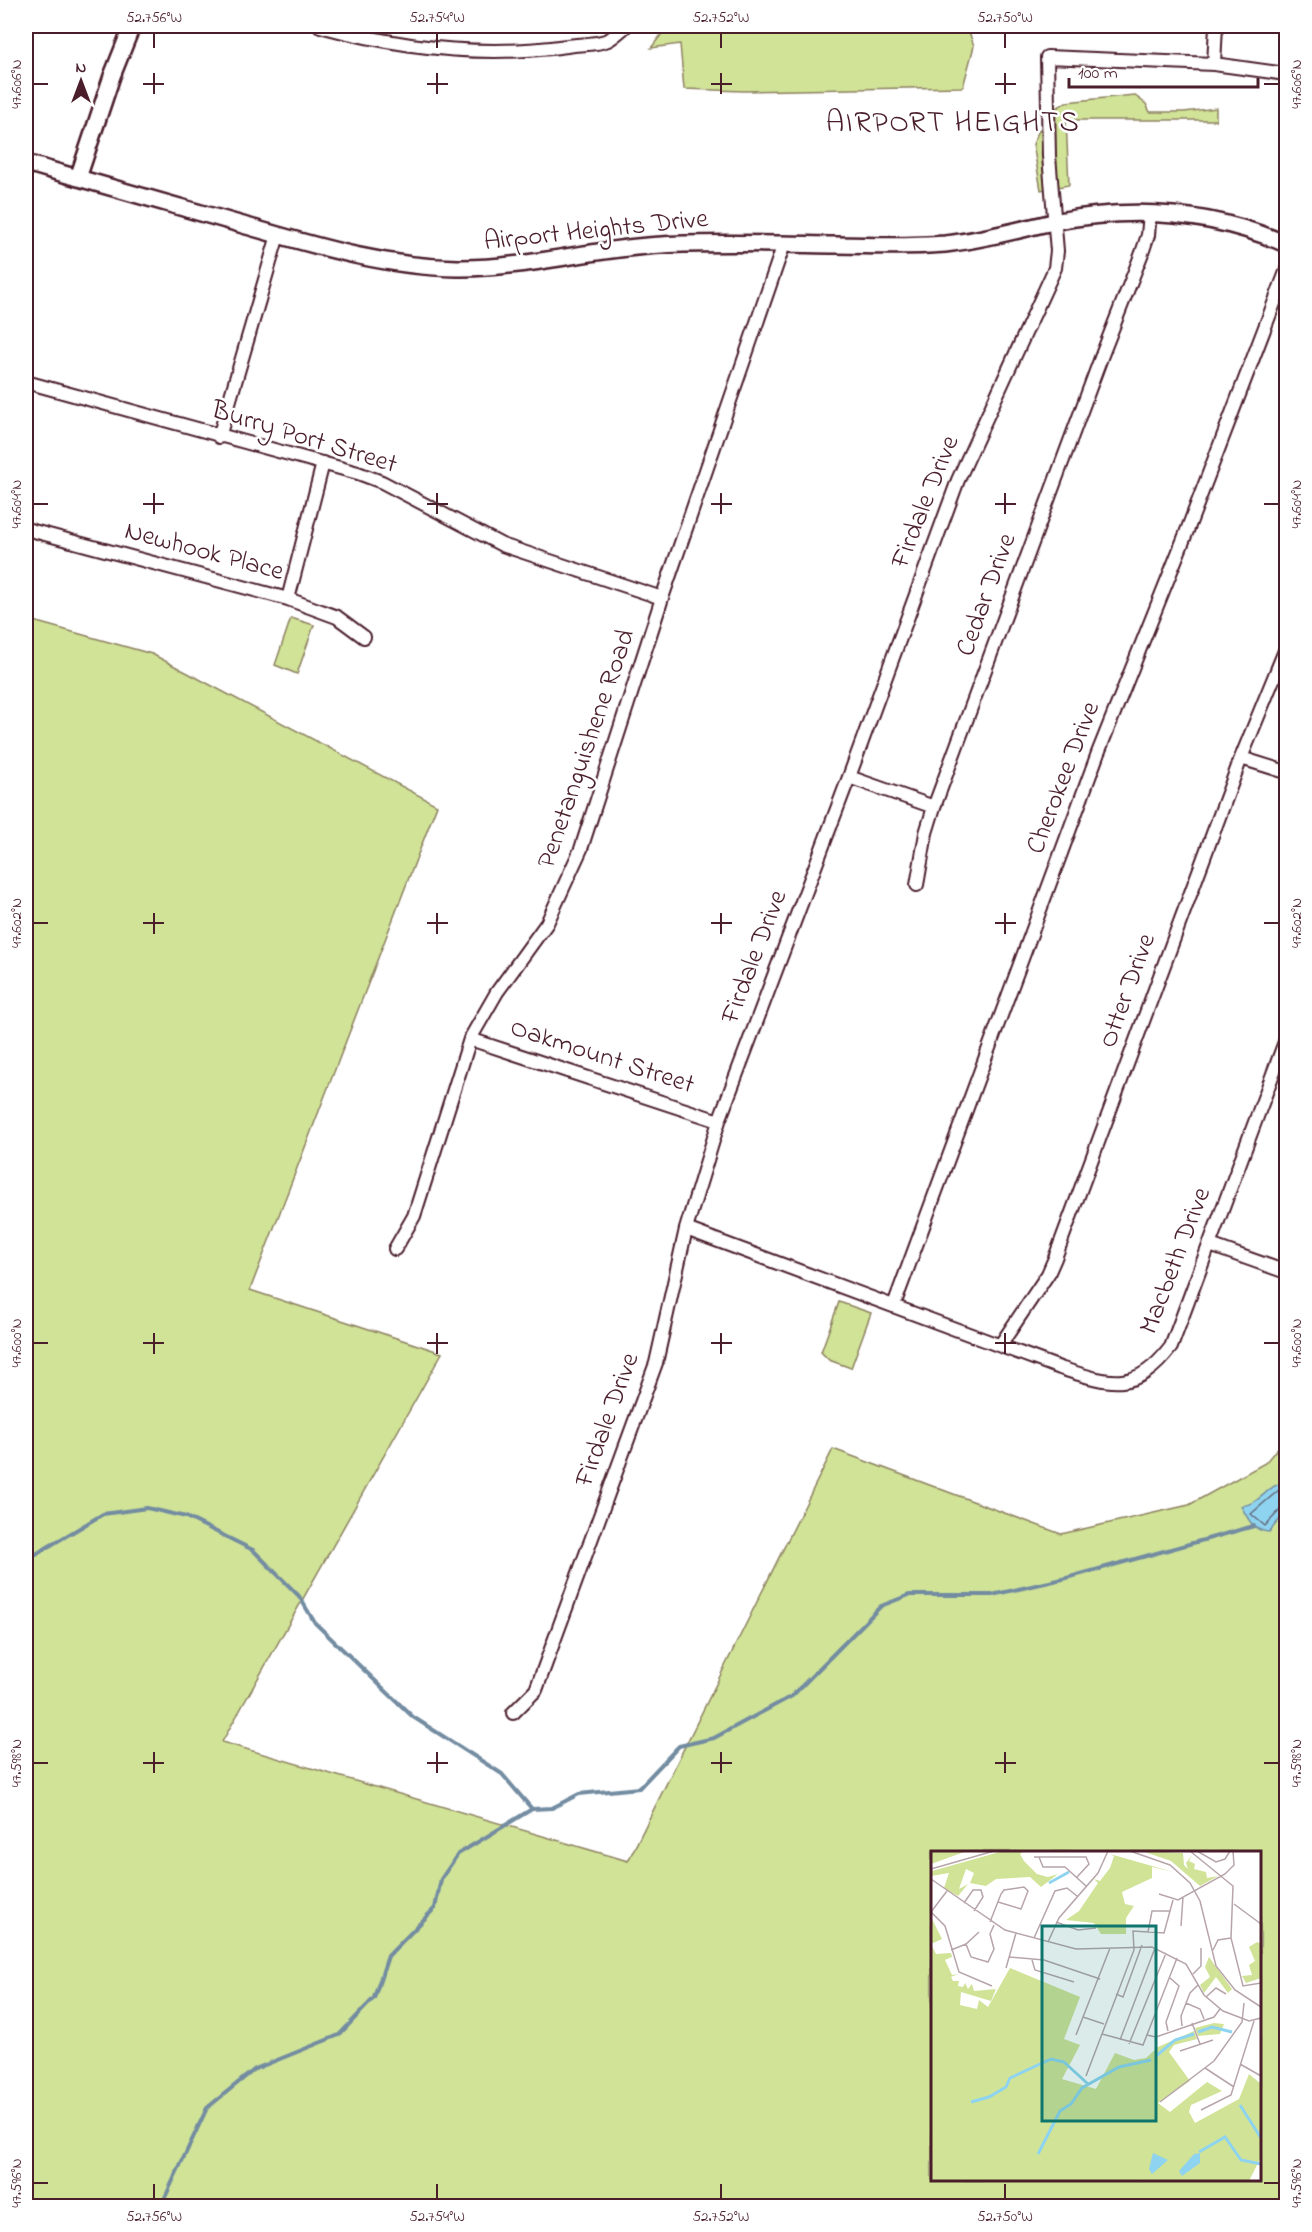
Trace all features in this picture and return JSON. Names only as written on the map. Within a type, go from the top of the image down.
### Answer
[{"type":"street","points":[[78,178],[112,76],[132,26]]},
{"type":"street","points":[[320,26],[382,42],[482,52],[551,48],[608,40],[626,26]]},
{"type":"street","points":[[1216,26],[1214,64],[1287,74]]},
{"type":"street","name":"Firdale Drive","points":[[513,1713],[536,1690],[656,1363],[687,1229],[719,1121],[958,480],[1050,282],[1057,251],[1049,156],[1047,57],[1214,64]]},
{"type":"street","name":"Airport Heights Drive","points":[[26,163],[278,235],[388,263],[450,268],[490,268],[618,248],[661,245],[895,246],[939,244],[991,236],[1054,222],[1103,215],[1150,213],[1191,216],[1227,223],[1287,244]]},
{"type":"street","name":"Cedar Drive","points":[[917,885],[926,833],[934,807],[1142,253],[1148,235],[1150,213]]},
{"type":"street","points":[[219,437],[278,235]]},
{"type":"street","name":"Penetanguishene Road","points":[[395,1249],[414,1216],[470,1039],[497,992],[547,923],[571,874],[623,725],[662,598],[784,244]]},
{"type":"street","name":"Cherokee Drive","points":[[894,1305],[1098,753],[1287,272]]},
{"type":"street","name":"Burry Port Street","points":[[26,382],[219,437],[323,463],[382,482],[502,545],[662,598]]},
{"type":"street","points":[[288,599],[323,463]]},
{"type":"street","name":"Newhook Place","points":[[26,529],[288,599],[337,617],[364,637]]},
{"type":"street","name":"Otter Drive","points":[[1001,1344],[1048,1274],[1055,1258],[1241,758],[1287,648]]},
{"type":"street","points":[[1241,758],[1287,772]]},
{"type":"street","points":[[849,777],[934,807]]},
{"type":"street","name":"Oakmount Street","points":[[470,1039],[719,1121]]},
{"type":"street","name":"Macbeth Drive","points":[[687,1229],[1001,1344],[1060,1368],[1110,1383],[1127,1381],[1159,1364],[1171,1347],[1287,1039]]},
{"type":"street","points":[[1210,1245],[1287,1272]]},
{"type":"green space","points":[[659,26],[967,26],[974,46],[963,87],[744,91],[684,89],[680,44],[651,48],[661,35]]},
{"type":"green space","points":[[1134,95],[1146,104],[1150,112],[1184,112],[1216,108],[1216,120],[1066,120],[1069,185],[1041,190],[1033,144],[1039,130],[1049,121],[1055,109],[1066,102]]},
{"type":"green space","points":[[291,618],[314,625],[297,674],[275,665]]},
{"type":"green space","points":[[26,619],[152,654],[437,805],[250,1290],[442,1353],[222,1742],[628,1861],[833,1449],[1061,1534],[1189,1505],[1265,1463],[1286,1438],[1286,2206],[26,2206]]},
{"type":"green space","points":[[839,1302],[871,1313],[851,1368],[829,1360],[821,1352]]},
{"type":"water","points":[[1286,1482],[1286,1512],[1269,1532],[1258,1529],[1251,1523],[1241,1506],[1254,1502],[1274,1486]]},
{"type":"waterway","points":[[26,1560],[103,1514],[147,1508],[186,1517],[253,1550],[299,1596],[315,1623],[413,1717],[502,1774],[532,1809]]},
{"type":"waterway","points":[[161,2206],[207,2108],[255,2069],[339,2035],[374,1998],[388,1956],[435,1908],[441,1879],[458,1854],[532,1809],[552,1808],[579,1794],[639,1788],[679,1746],[714,1738],[792,1696],[881,1606],[909,1595],[992,1595],[1063,1579],[1254,1526]]},
{"type":"district","name":"AIRPORT HEIGHTS","points":[[953,124]]}]
